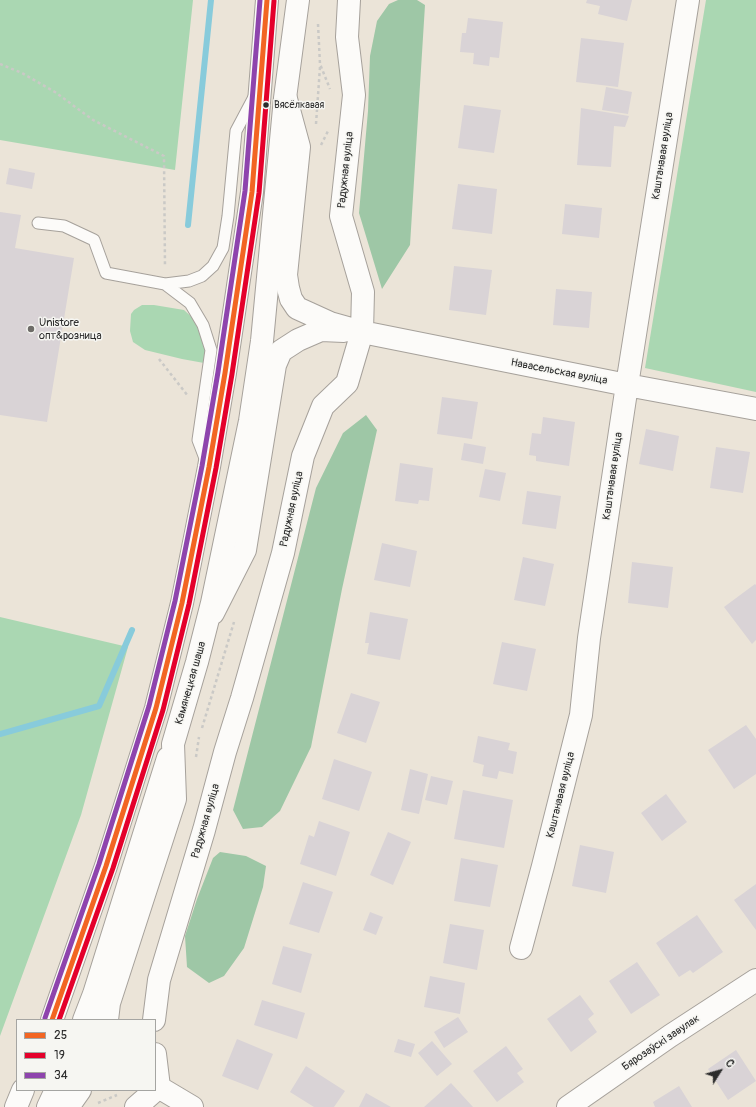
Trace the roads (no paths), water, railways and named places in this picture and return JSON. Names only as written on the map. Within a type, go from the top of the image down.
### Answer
[{"type":"street","points":[[52,1019],[106,866],[156,708],[182,603],[209,468],[252,192],[267,0]]},
{"type":"street","points":[[298,0],[286,98],[299,147],[286,275],[288,288],[291,299],[297,308],[330,323],[362,332]]},
{"type":"street","name":"Радужная вуліца","points":[[154,1019],[159,980],[204,830],[224,752],[242,698],[283,553],[303,456],[323,406],[348,383],[362,332],[363,292],[341,216],[354,96],[347,37],[349,0]]},
{"type":"street","name":"Каштанавая вуліца","points":[[521,948],[581,715],[589,638],[627,385],[688,0]]},
{"type":"street","name":"Камянецкая шаша","points":[[107,1019],[109,1003],[175,799],[173,744],[207,626],[250,421],[262,341],[286,98]]},
{"type":"street","points":[[207,626],[245,550],[275,365],[281,351],[298,340],[321,330],[362,332]]},
{"type":"street","name":"Навасельская вуліца","points":[[362,332],[756,409]]},
{"type":"street","points":[[84,1019],[94,994],[173,744]]},
{"type":"street","name":"Бярозаўскі завулак","points":[[568,1107],[670,1036],[756,980]]},
{"type":"street","points":[[156,1070],[157,1086],[192,1107]]},
{"type":"street","points":[[16,1107],[23,1091]]},
{"type":"street","points":[[48,1107],[56,1091]]},
{"type":"street","points":[[136,1107],[152,1091]]},
{"type":"street","points":[[68,1107],[86,1097]]},
{"type":"lane","points":[[38,223],[64,226],[94,240],[106,273],[165,284],[189,281],[202,276],[213,266],[223,248],[228,216],[236,131],[260,84]]},
{"type":"lane","points":[[165,284],[190,303],[203,324],[211,350],[198,440],[209,468]]},
{"type":"waterway","points":[[188,225],[211,0]]},
{"type":"waterway","points":[[0,734],[99,706],[132,630]]},
{"type":"place","name":"Вясёлкавая","points":[[266,105]]},
{"type":"place","name":"Unistore опт&розница","points":[[31,329]]}]
